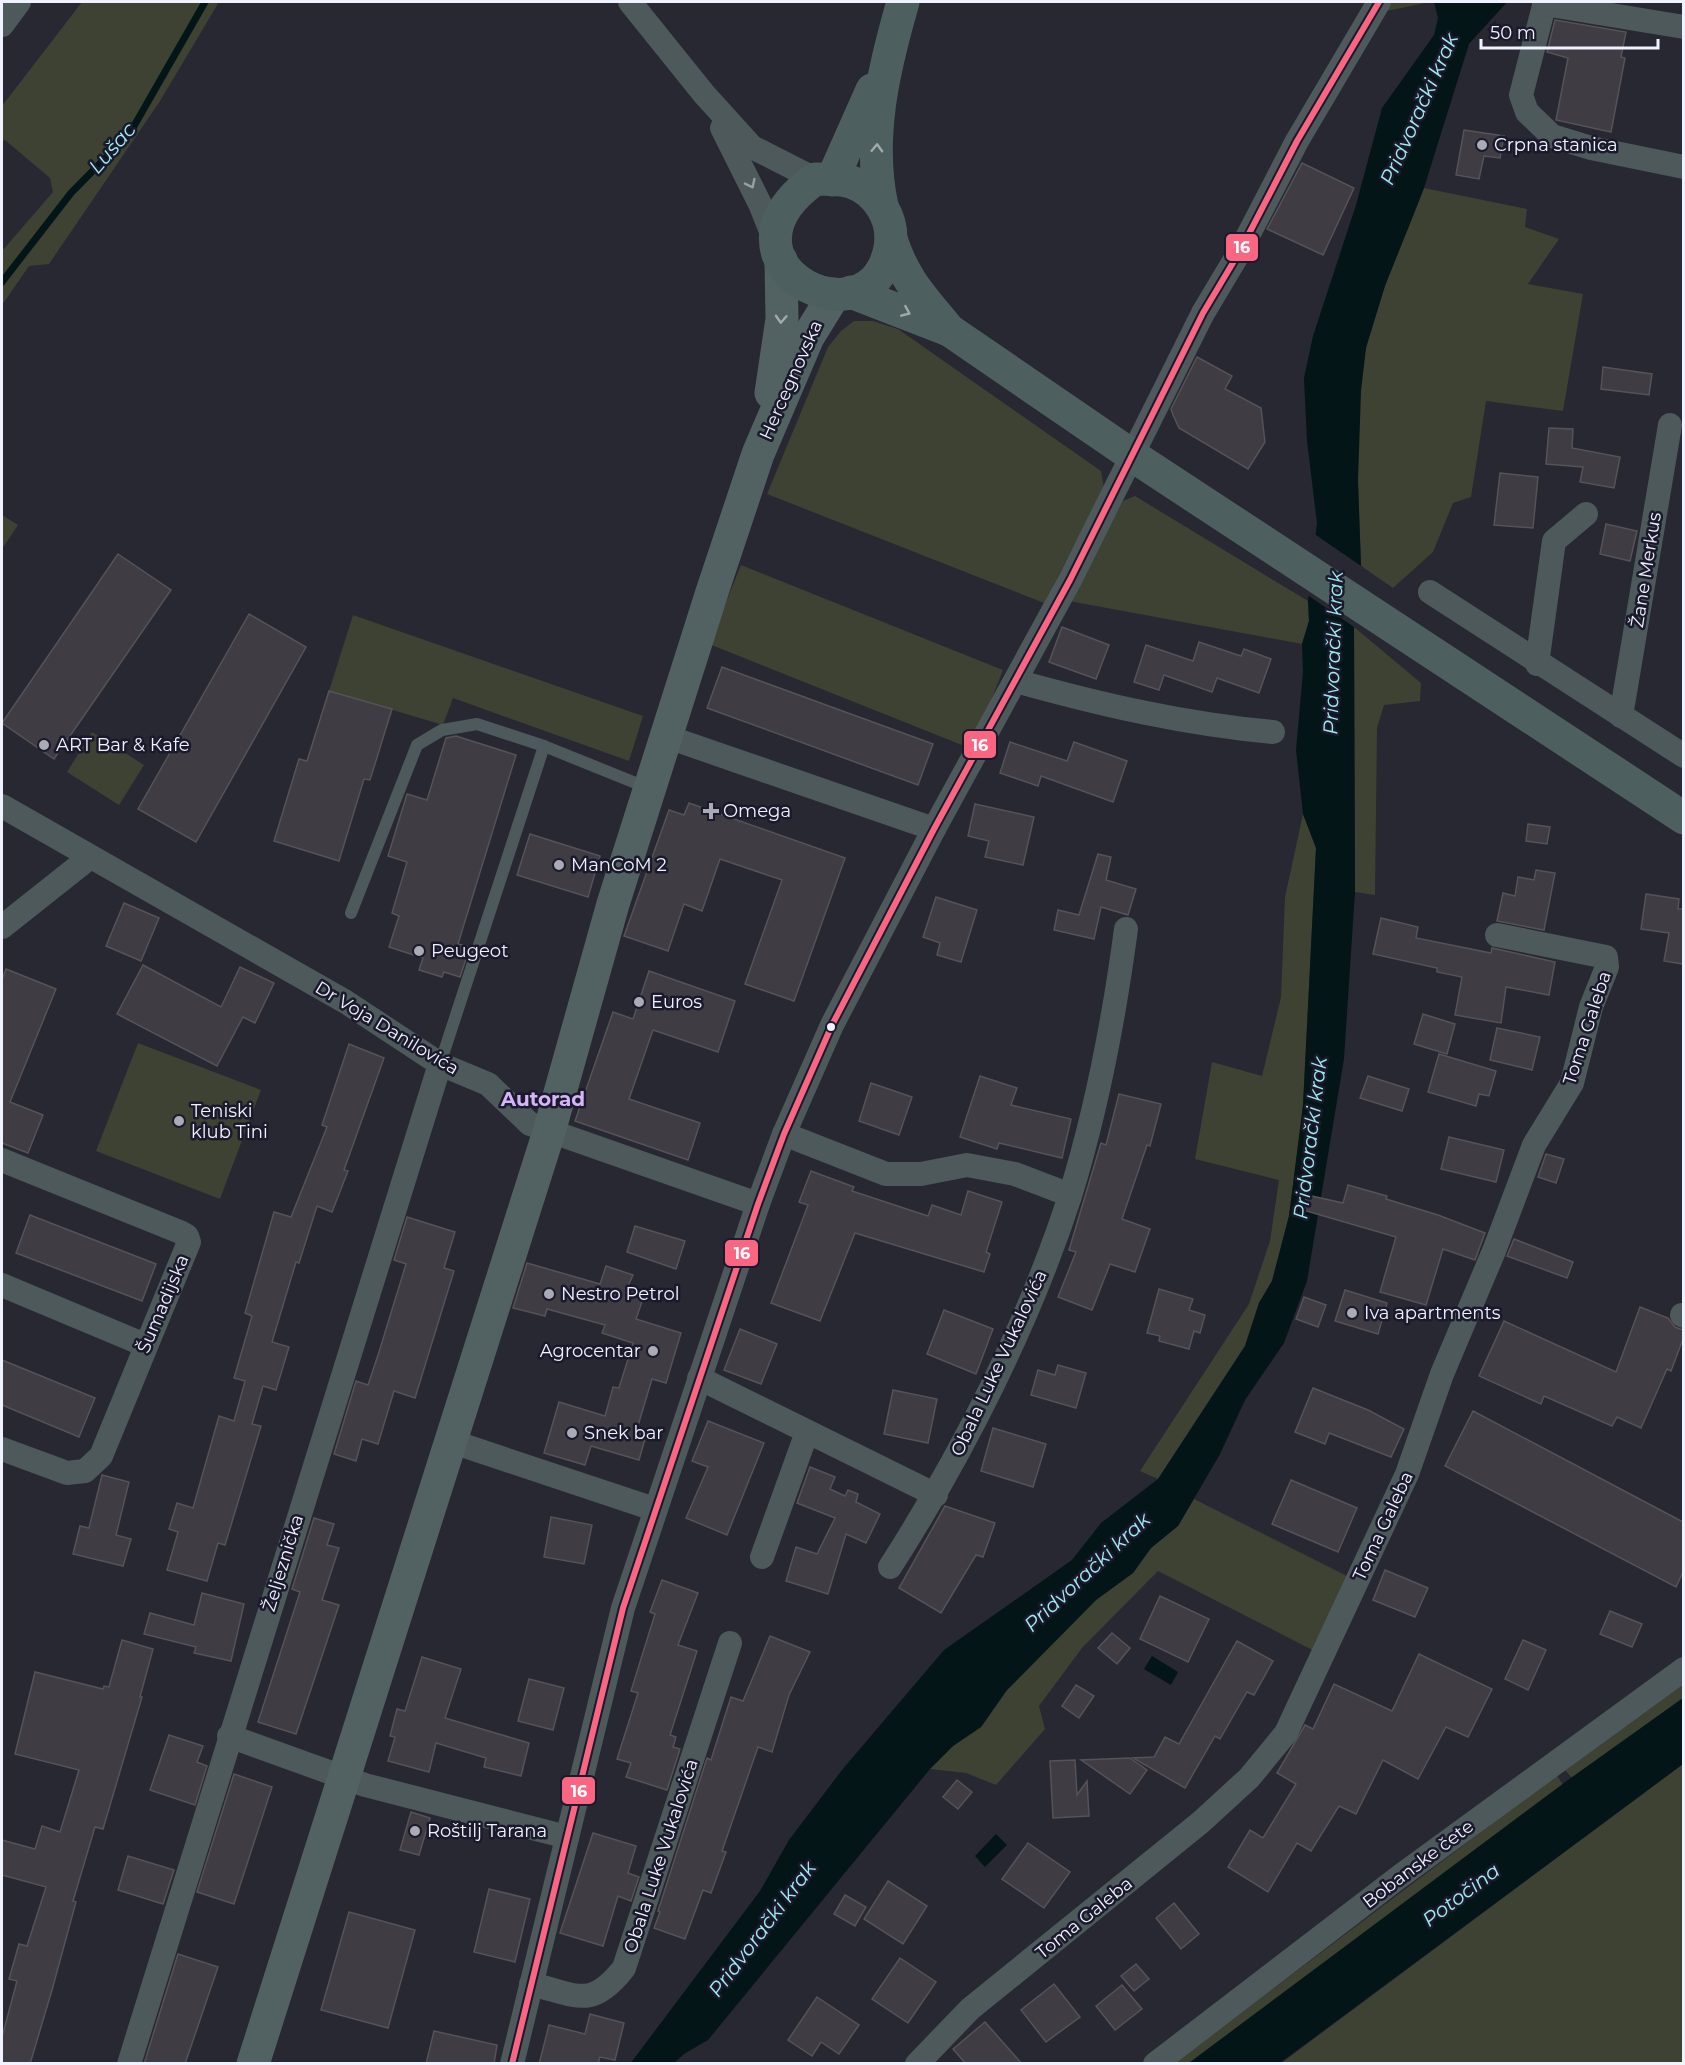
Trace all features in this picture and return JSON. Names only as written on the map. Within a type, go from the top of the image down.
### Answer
[{"type":"main road","points":[[903,2],[886,62],[876,147],[876,178],[900,266],[949,330]]},
{"type":"main road","points":[[824,179],[886,62]]},
{"type":"main road","points":[[882,206],[869,191],[852,182],[824,179],[796,193],[784,207],[777,225],[778,252],[789,274],[802,286],[818,293],[843,293],[949,330],[1133,456],[1683,818]]},
{"type":"main road","points":[[843,293],[867,284],[880,272],[888,256],[891,239]]},
{"type":"street","points":[[2,25],[19,2]]},
{"type":"street","points":[[630,2],[704,94],[752,147],[824,179]]},
{"type":"street","points":[[512,2064],[622,1608],[758,1204],[784,1134],[832,1025],[934,829],[1016,681],[1133,456],[1203,313],[1240,251],[1297,141],[1379,2]]},
{"type":"street","points":[[1683,27],[1544,3],[1521,95],[1527,112],[1552,136],[1591,148],[1683,167]]},
{"type":"street","points":[[704,94],[762,206],[778,252]]},
{"type":"street","name":"Hercegnovska","points":[[758,454],[778,353],[782,319],[778,252]]},
{"type":"street","name":"Hercegnovska","points":[[758,454],[808,337],[843,293]]},
{"type":"street","name":"Žane Merkus","points":[[1621,716],[1670,424]]},
{"type":"street","points":[[253,2064],[549,1132],[612,904],[758,454]]},
{"type":"street","points":[[1538,664],[1554,541],[1586,514]]},
{"type":"street","points":[[1430,592],[1683,756]]},
{"type":"street","points":[[1016,681],[1089,702],[1162,718],[1273,732]]},
{"type":"street","points":[[665,736],[934,829]]},
{"type":"street","name":"Dr Voja Danilovića","points":[[2,806],[89,858],[346,1002],[440,1064],[488,1084],[530,1124],[758,1204]]},
{"type":"street","points":[[2,927],[89,858]]},
{"type":"street","name":"Obala Luke Vukalovića","points":[[890,1567],[936,1495],[1032,1301],[1070,1195],[1104,1063],[1126,929]]},
{"type":"street","name":"Toma Galeba","points":[[917,2064],[970,2009],[1209,1815],[1250,1778],[1286,1732],[1407,1474],[1442,1374],[1494,1251],[1534,1145],[1572,1083],[1591,1007],[1607,967],[1606,957],[1497,935]]},
{"type":"street","name":"Željeznička","points":[[129,2064],[229,1736],[440,1064]]},
{"type":"street","points":[[784,1134],[886,1174],[921,1174],[967,1165],[1015,1174],[1070,1195]]},
{"type":"street","name":"Šumadijska","points":[[2,1160],[187,1236],[189,1242],[101,1456],[86,1471],[67,1473],[2,1449]]},
{"type":"street","points":[[2,1286],[145,1346]]},
{"type":"street","points":[[699,1378],[936,1495]]},
{"type":"street","points":[[762,1557],[807,1432]]},
{"type":"street","points":[[450,1441],[654,1509]]},
{"type":"street","name":"Obala Luke Vukalovića","points":[[531,1984],[587,1996],[598,1994],[610,1985],[624,1968],[730,1643]]},
{"type":"street","name":"Bobanske čete","points":[[1155,2064],[1399,1877],[1683,1669]]},
{"type":"street","points":[[229,1736],[343,1777],[567,1837]]},
{"type":"lane","points":[[351,913],[403,774],[417,745],[442,730],[459,725],[477,724],[544,746],[649,788]]},
{"type":"lane","points":[[440,1064],[544,746]]},
{"type":"green space","points":[[82,2],[219,2],[160,101],[49,264],[29,266],[2,305],[2,251],[53,192],[50,178],[5,140],[2,141],[2,106]]},
{"type":"green space","points":[[1383,2],[1430,2],[1377,13]]},
{"type":"green space","points":[[1424,188],[1527,209],[1525,227],[1559,239],[1528,284],[1583,294],[1563,411],[1486,401],[1471,497],[1453,503],[1433,552],[1393,588],[1361,566],[1359,400],[1371,327]]},
{"type":"green space","points":[[854,321],[873,321],[898,329],[1101,471],[1104,488],[1044,603],[767,494],[828,347],[841,331]]},
{"type":"green space","points":[[1135,496],[1308,601],[1309,621],[1302,644],[1069,601],[1123,501]]},
{"type":"green space","points":[[2,515],[18,525],[2,549]]},
{"type":"green space","points":[[741,565],[1003,670],[972,749],[709,644]]},
{"type":"green space","points":[[353,615],[643,716],[629,761],[453,698],[443,725],[329,691]]},
{"type":"green space","points":[[1354,627],[1421,683],[1420,701],[1384,705],[1377,728],[1375,895],[1355,892]]},
{"type":"green space","points":[[92,732],[144,765],[119,805],[67,772]]},
{"type":"green space","points":[[1303,814],[1316,848],[1303,1105],[1289,1216],[1272,1281],[1259,1303],[1245,1346],[1158,1479],[1140,1471],[1249,1304],[1270,1241],[1279,1180],[1195,1159],[1212,1062],[1262,1076],[1281,997],[1285,897]]},
{"type":"green space","name":"Teniski klub Tini","points":[[138,1043],[261,1090],[220,1199],[96,1151]]},
{"type":"green space","points":[[1194,1499],[1357,1581],[1324,1656],[1158,1571],[1082,1648],[1039,1706],[1045,1729],[996,1785],[966,1773],[930,1769],[953,1746],[981,1727],[1007,1690],[1096,1600],[1133,1573],[1151,1548],[1178,1526]]},
{"type":"green space","points":[[1683,1684],[1683,1698],[1572,1778],[1565,1770]]},
{"type":"green space","points":[[1683,1764],[1683,2063],[1280,2064]]},
{"type":"green space","points":[[1557,1775],[1563,1785],[1189,2063],[1173,2064]]},
{"type":"water","name":"Pridvorački krak","points":[[1434,2],[1507,2],[1469,44],[1424,188],[1385,286],[1366,348],[1361,391],[1358,480],[1361,566],[1354,627],[1355,892],[1344,1059],[1307,1281],[1284,1343],[1245,1400],[1220,1454],[1178,1526],[1151,1548],[1133,1573],[1096,1600],[1007,1690],[981,1727],[953,1746],[930,1769],[708,2040],[684,2054],[674,2063],[630,2064],[760,1891],[789,1840],[842,1770],[944,1650],[1072,1560],[1101,1523],[1158,1479],[1245,1346],[1259,1303],[1272,1281],[1289,1216],[1303,1105],[1316,848],[1303,814],[1296,750],[1303,672],[1302,644],[1309,621],[1308,601],[1317,523],[1307,441],[1304,378],[1313,336],[1356,205],[1382,108],[1434,35],[1438,18]]},
{"type":"water","points":[[1152,1656],[1178,1672],[1171,1685],[1144,1669]]},
{"type":"water","name":"Potočina","points":[[1683,1698],[1683,1764],[1280,2063],[1189,2063],[1568,1780]]},
{"type":"water","points":[[996,1834],[1007,1845],[985,1867],[975,1856]]},
{"type":"pier","points":[[1313,533],[1364,568],[1357,629],[1306,594]]},
{"type":"building","points":[[1555,20],[1626,32],[1621,57],[1625,58],[1611,132],[1556,120],[1568,58],[1547,52]]},
{"type":"building","name":"Crpna stanica","points":[[1464,130],[1504,136],[1500,158],[1484,156],[1479,179],[1456,175]]},
{"type":"building","points":[[1302,163],[1354,188],[1323,255],[1267,229]]},
{"type":"building","points":[[1197,357],[1232,376],[1225,389],[1261,408],[1265,442],[1248,469],[1179,428],[1173,415],[1171,409]]},
{"type":"building","points":[[1603,367],[1652,374],[1649,395],[1601,389]]},
{"type":"building","points":[[1549,428],[1573,429],[1572,448],[1620,457],[1614,488],[1580,482],[1583,467],[1546,464]]},
{"type":"building","points":[[1500,473],[1538,477],[1533,528],[1494,525]]},
{"type":"building","points":[[1606,524],[1637,531],[1630,561],[1600,554]]},
{"type":"building","points":[[118,554],[171,590],[54,759],[2,723]]},
{"type":"building","points":[[249,614],[306,647],[196,842],[138,809]]},
{"type":"building","points":[[1062,627],[1109,645],[1096,679],[1049,662]]},
{"type":"building","points":[[1199,642],[1241,656],[1244,649],[1271,659],[1259,693],[1217,678],[1212,692],[1164,675],[1159,690],[1134,682],[1146,645],[1193,661]]},
{"type":"building","points":[[722,667],[933,744],[918,785],[707,708]]},
{"type":"building","points":[[329,691],[392,709],[370,780],[364,779],[339,861],[274,841],[299,759],[307,761]]},
{"type":"building","points":[[456,736],[516,755],[458,944],[470,947],[460,977],[444,972],[442,977],[419,970],[423,958],[389,947],[399,916],[392,913],[407,862],[388,856],[407,794],[427,800],[446,738]]},
{"type":"building","points":[[1010,742],[1067,761],[1074,742],[1127,761],[1113,802],[1041,776],[1038,786],[1000,773]]},
{"type":"building","points":[[689,803],[845,858],[794,1001],[745,984],[782,880],[720,859],[702,911],[684,904],[668,951],[624,936],[669,810],[684,815]]},
{"type":"building","points":[[975,804],[1034,817],[1023,865],[985,857],[989,841],[968,836]]},
{"type":"building","points":[[1528,824],[1550,827],[1547,844],[1526,841]]},
{"type":"building","name":"ManCoM 2","points":[[530,834],[600,856],[588,897],[517,875]]},
{"type":"building","points":[[1098,854],[1111,857],[1106,880],[1136,889],[1128,915],[1101,907],[1094,939],[1054,930],[1058,910],[1079,915]]},
{"type":"building","points":[[1536,870],[1555,873],[1544,930],[1497,921],[1503,893],[1515,896],[1518,877],[1534,880]]},
{"type":"building","points":[[1646,894],[1679,899],[1678,909],[1683,909],[1683,964],[1664,961],[1669,933],[1641,929]]},
{"type":"building","points":[[936,897],[977,910],[961,962],[937,955],[940,943],[923,937]]},
{"type":"building","points":[[124,903],[159,918],[141,961],[106,946]]},
{"type":"building","points":[[1381,918],[1418,927],[1416,938],[1491,953],[1492,948],[1555,962],[1549,995],[1506,987],[1501,1023],[1455,1015],[1462,977],[1437,972],[1437,968],[1373,954]]},
{"type":"building","points":[[143,965],[221,1007],[240,967],[274,983],[255,1023],[243,1017],[217,1066],[117,1014]]},
{"type":"building","points":[[6,969],[56,989],[10,1102],[43,1115],[28,1153],[2,1143],[2,980]]},
{"type":"building","points":[[649,971],[735,1001],[718,1052],[653,1030],[629,1099],[700,1123],[688,1160],[575,1121],[613,1012],[633,1019]]},
{"type":"building","points":[[1423,1014],[1455,1024],[1447,1054],[1414,1044]]},
{"type":"building","points":[[1497,1028],[1540,1037],[1532,1070],[1490,1060]]},
{"type":"building","points":[[349,1044],[384,1058],[344,1170],[348,1171],[332,1212],[317,1206],[299,1263],[296,1262],[272,1342],[289,1347],[276,1390],[263,1386],[252,1424],[261,1426],[225,1545],[218,1543],[207,1581],[167,1570],[178,1532],[169,1529],[177,1503],[193,1508],[219,1416],[234,1421],[245,1381],[234,1378],[252,1316],[245,1313],[274,1212],[291,1217],[327,1127],[322,1125]]},
{"type":"building","points":[[1439,1054],[1496,1071],[1489,1096],[1479,1094],[1476,1106],[1428,1092]]},
{"type":"building","points":[[980,1076],[1017,1088],[1011,1105],[1071,1119],[1062,1158],[999,1143],[997,1149],[960,1137]]},
{"type":"building","points":[[1368,1076],[1409,1089],[1402,1111],[1360,1098]]},
{"type":"building","points":[[871,1083],[912,1097],[899,1135],[859,1121]]},
{"type":"building","points":[[1119,1094],[1161,1104],[1150,1146],[1147,1145],[1122,1219],[1150,1229],[1135,1272],[1110,1264],[1092,1310],[1058,1297],[1076,1252],[1069,1250],[1101,1143],[1106,1145]]},
{"type":"building","points":[[1449,1137],[1504,1150],[1496,1182],[1441,1169]]},
{"type":"building","points":[[1546,1154],[1564,1159],[1556,1183],[1538,1177]]},
{"type":"building","points":[[811,1171],[854,1187],[852,1191],[928,1216],[932,1205],[961,1215],[968,1191],[1002,1202],[986,1252],[990,1254],[984,1272],[855,1233],[820,1321],[771,1303],[808,1205],[799,1202]]},
{"type":"building","points":[[1348,1185],[1387,1196],[1386,1199],[1485,1233],[1475,1260],[1443,1249],[1426,1305],[1380,1292],[1396,1237],[1303,1210],[1307,1195],[1343,1203]]},
{"type":"building","points":[[30,1215],[156,1264],[142,1301],[16,1253]]},
{"type":"building","points":[[407,1217],[455,1232],[444,1268],[454,1271],[415,1398],[394,1391],[378,1444],[362,1439],[356,1461],[334,1454],[356,1381],[368,1385],[379,1352],[406,1264],[394,1260]]},
{"type":"building","points":[[635,1226],[685,1241],[676,1269],[627,1252]]},
{"type":"building","points":[[1514,1239],[1573,1262],[1567,1278],[1507,1256]]},
{"type":"building","points":[[527,1263],[600,1284],[606,1266],[633,1275],[628,1286],[645,1293],[636,1319],[681,1333],[666,1383],[652,1379],[637,1429],[647,1432],[639,1460],[591,1446],[585,1465],[544,1453],[559,1402],[605,1416],[613,1387],[619,1388],[633,1343],[602,1333],[605,1325],[547,1309],[545,1316],[513,1308]]},
{"type":"building","points":[[1159,1289],[1193,1299],[1189,1310],[1205,1315],[1200,1333],[1194,1331],[1189,1349],[1159,1341],[1160,1336],[1147,1333]]},
{"type":"building","points":[[1345,1290],[1387,1303],[1378,1334],[1335,1321]]},
{"type":"building","points":[[1304,1297],[1326,1305],[1318,1327],[1296,1319]]},
{"type":"building","points":[[1640,1307],[1668,1318],[1675,1327],[1683,1330],[1683,1339],[1671,1371],[1667,1369],[1641,1428],[1617,1417],[1612,1426],[1544,1396],[1541,1404],[1479,1376],[1504,1321],[1616,1372]]},
{"type":"building","points":[[944,1310],[993,1329],[976,1374],[927,1354]]},
{"type":"building","points":[[740,1329],[777,1344],[761,1384],[724,1370]]},
{"type":"building","points":[[2,1360],[95,1398],[79,1437],[2,1405]]},
{"type":"building","points":[[1058,1365],[1086,1373],[1076,1408],[1031,1395],[1038,1370],[1055,1375]]},
{"type":"building","points":[[1313,1388],[1368,1410],[1404,1429],[1391,1457],[1329,1433],[1325,1444],[1295,1432]]},
{"type":"building","points":[[893,1390],[937,1399],[928,1443],[884,1434]]},
{"type":"building","points":[[1473,1411],[1683,1522],[1683,1572],[1676,1587],[1445,1466]]},
{"type":"building","points":[[708,1421],[764,1443],[727,1535],[686,1518],[708,1467],[692,1461]]},
{"type":"building","points":[[993,1428],[1046,1444],[1033,1487],[981,1471]]},
{"type":"building","points":[[810,1467],[835,1477],[830,1489],[845,1496],[848,1490],[858,1494],[856,1502],[880,1514],[866,1543],[846,1534],[828,1594],[786,1581],[796,1547],[817,1554],[835,1518],[797,1503]]},
{"type":"building","points":[[102,1475],[129,1482],[116,1535],[131,1539],[123,1566],[73,1554],[80,1526],[89,1528]]},
{"type":"building","points":[[1291,1480],[1357,1508],[1338,1552],[1272,1524]]},
{"type":"building","points":[[945,1506],[995,1523],[983,1557],[976,1555],[941,1613],[899,1588]]},
{"type":"building","points":[[551,1517],[592,1525],[584,1564],[544,1557]]},
{"type":"building","points":[[314,1518],[334,1524],[327,1545],[339,1548],[322,1600],[339,1605],[296,1734],[258,1722],[300,1592],[292,1589]]},
{"type":"building","points":[[1385,1570],[1428,1588],[1415,1617],[1373,1600]]},
{"type":"building","points":[[662,1580],[698,1593],[678,1645],[697,1651],[670,1735],[676,1737],[673,1747],[680,1749],[667,1790],[626,1777],[631,1763],[617,1759],[638,1693],[631,1691],[655,1614],[650,1612]]},
{"type":"building","points":[[202,1593],[244,1604],[231,1661],[194,1653],[196,1647],[144,1634],[150,1613],[194,1625]]},
{"type":"building","points":[[1160,1596],[1209,1619],[1188,1662],[1140,1639]]},
{"type":"building","points":[[1610,1611],[1642,1624],[1632,1647],[1600,1634]]},
{"type":"building","points":[[1112,1633],[1130,1648],[1117,1664],[1098,1648]]},
{"type":"building","points":[[770,1636],[810,1652],[789,1695],[772,1752],[758,1747],[722,1851],[726,1852],[711,1893],[703,1890],[685,1939],[654,1928],[660,1912],[658,1911],[707,1758],[711,1760],[731,1697],[743,1701]]},
{"type":"building","points":[[122,1640],[153,1649],[140,1697],[142,1697],[103,1829],[95,1827],[30,2064],[2,2064],[2,2037],[17,1981],[9,1979],[19,1944],[27,1946],[46,1887],[2,1875],[2,1840],[35,1849],[42,1826],[60,1832],[79,1770],[15,1754],[35,1672],[103,1689],[104,1686],[109,1687]]},
{"type":"building","points":[[1523,1640],[1546,1650],[1528,1690],[1505,1679]]},
{"type":"building","points":[[1237,1641],[1273,1661],[1254,1695],[1247,1692],[1220,1739],[1215,1736],[1185,1788],[1133,1758],[1154,1757],[1165,1737],[1179,1744]]},
{"type":"building","points":[[1419,1654],[1492,1689],[1468,1737],[1446,1727],[1418,1779],[1383,1760],[1356,1814],[1339,1806],[1311,1851],[1297,1843],[1268,1892],[1228,1867],[1250,1830],[1263,1838],[1296,1784],[1277,1773],[1305,1725],[1313,1729],[1334,1684],[1392,1711]]},
{"type":"building","points":[[422,1657],[461,1669],[445,1718],[529,1743],[521,1776],[484,1767],[486,1758],[436,1743],[429,1772],[388,1761],[395,1737],[390,1736],[397,1709],[405,1711]]},
{"type":"building","points":[[529,1679],[564,1688],[553,1730],[518,1721]]},
{"type":"building","points":[[1076,1685],[1094,1696],[1079,1718],[1062,1706]]},
{"type":"building","points":[[169,1735],[203,1746],[197,1762],[207,1766],[195,1805],[150,1790]]},
{"type":"building","points":[[1130,1758],[1147,1770],[1130,1794],[1081,1760]]},
{"type":"building","points":[[1075,1760],[1077,1795],[1087,1781],[1089,1816],[1053,1818],[1050,1761]]},
{"type":"building","points":[[234,1774],[272,1787],[234,1904],[197,1892]]},
{"type":"building","points":[[957,1780],[972,1792],[958,1809],[943,1797]]},
{"type":"building","name":"Roštilj Tarana","points":[[411,1812],[430,1818],[419,1855],[400,1850]]},
{"type":"building","points":[[593,1833],[636,1846],[628,1873],[639,1877],[631,1901],[618,1896],[603,1946],[560,1933]]},
{"type":"building","points":[[1028,1843],[1070,1872],[1044,1908],[1002,1879]]},
{"type":"building","points":[[128,1856],[174,1870],[163,1904],[118,1890]]},
{"type":"building","points":[[888,1881],[927,1906],[903,1944],[864,1919]]},
{"type":"building","points":[[489,1889],[530,1899],[515,1962],[474,1952]]},
{"type":"building","points":[[845,1895],[866,1907],[855,1926],[834,1914]]},
{"type":"building","points":[[1174,1903],[1199,1934],[1181,1949],[1156,1918]]},
{"type":"building","points":[[349,1912],[415,1930],[388,2028],[321,2010]]},
{"type":"building","points":[[178,1954],[218,1967],[185,2064],[144,2064]]},
{"type":"building","points":[[900,1958],[936,1982],[908,2023],[872,1999]]},
{"type":"building","points":[[1136,1964],[1149,1979],[1134,1991],[1121,1976]]},
{"type":"building","points":[[1054,1984],[1080,2017],[1046,2042],[1021,2010]]},
{"type":"building","points":[[1122,1985],[1142,2009],[1115,2030],[1096,2006]]},
{"type":"building","points":[[817,1997],[859,2025],[839,2054],[821,2042],[812,2056],[788,2040]]},
{"type":"building","points":[[590,2014],[624,2023],[615,2060],[600,2057],[598,2064],[539,2064],[549,2025],[585,2034]]},
{"type":"building","points":[[985,2022],[1022,2064],[966,2064],[953,2049]]},
{"type":"building","points":[[434,2031],[497,2045],[494,2064],[426,2064]]},
{"type":"waterway","name":"Lušac","points":[[2,282],[71,193],[130,133],[205,2]]},
{"type":"transit line","name":"16","points":[[512,2064],[623,1608],[758,1204],[784,1134],[832,1025],[934,829],[1070,580],[1203,313],[1240,251],[1297,141],[1379,2]]},
{"type":"place","name":"Crpna stanica","points":[[1482,145]]},
{"type":"place","name":"ART Bar & Кafe","points":[[44,745]]},
{"type":"place","name":"Omega","points":[[711,811]]},
{"type":"place","name":"ManCoM 2","points":[[559,865]]},
{"type":"place","name":"Peugeot","points":[[419,951]]},
{"type":"place","name":"Euros","points":[[639,1002]]},
{"type":"place","name":"Teniski klub Tini","points":[[179,1121]]},
{"type":"place","name":"Nestro Petrol","points":[[549,1294]]},
{"type":"place","name":"Iva apartments","points":[[1352,1313]]},
{"type":"place","name":"Agrocentar","points":[[653,1351]]},
{"type":"place","name":"Snek bar","points":[[572,1433]]},
{"type":"place","name":"Roštilj Tarana","points":[[415,1831]]},
{"type":"district","name":"Autorad","points":[[543,1099]]}]
